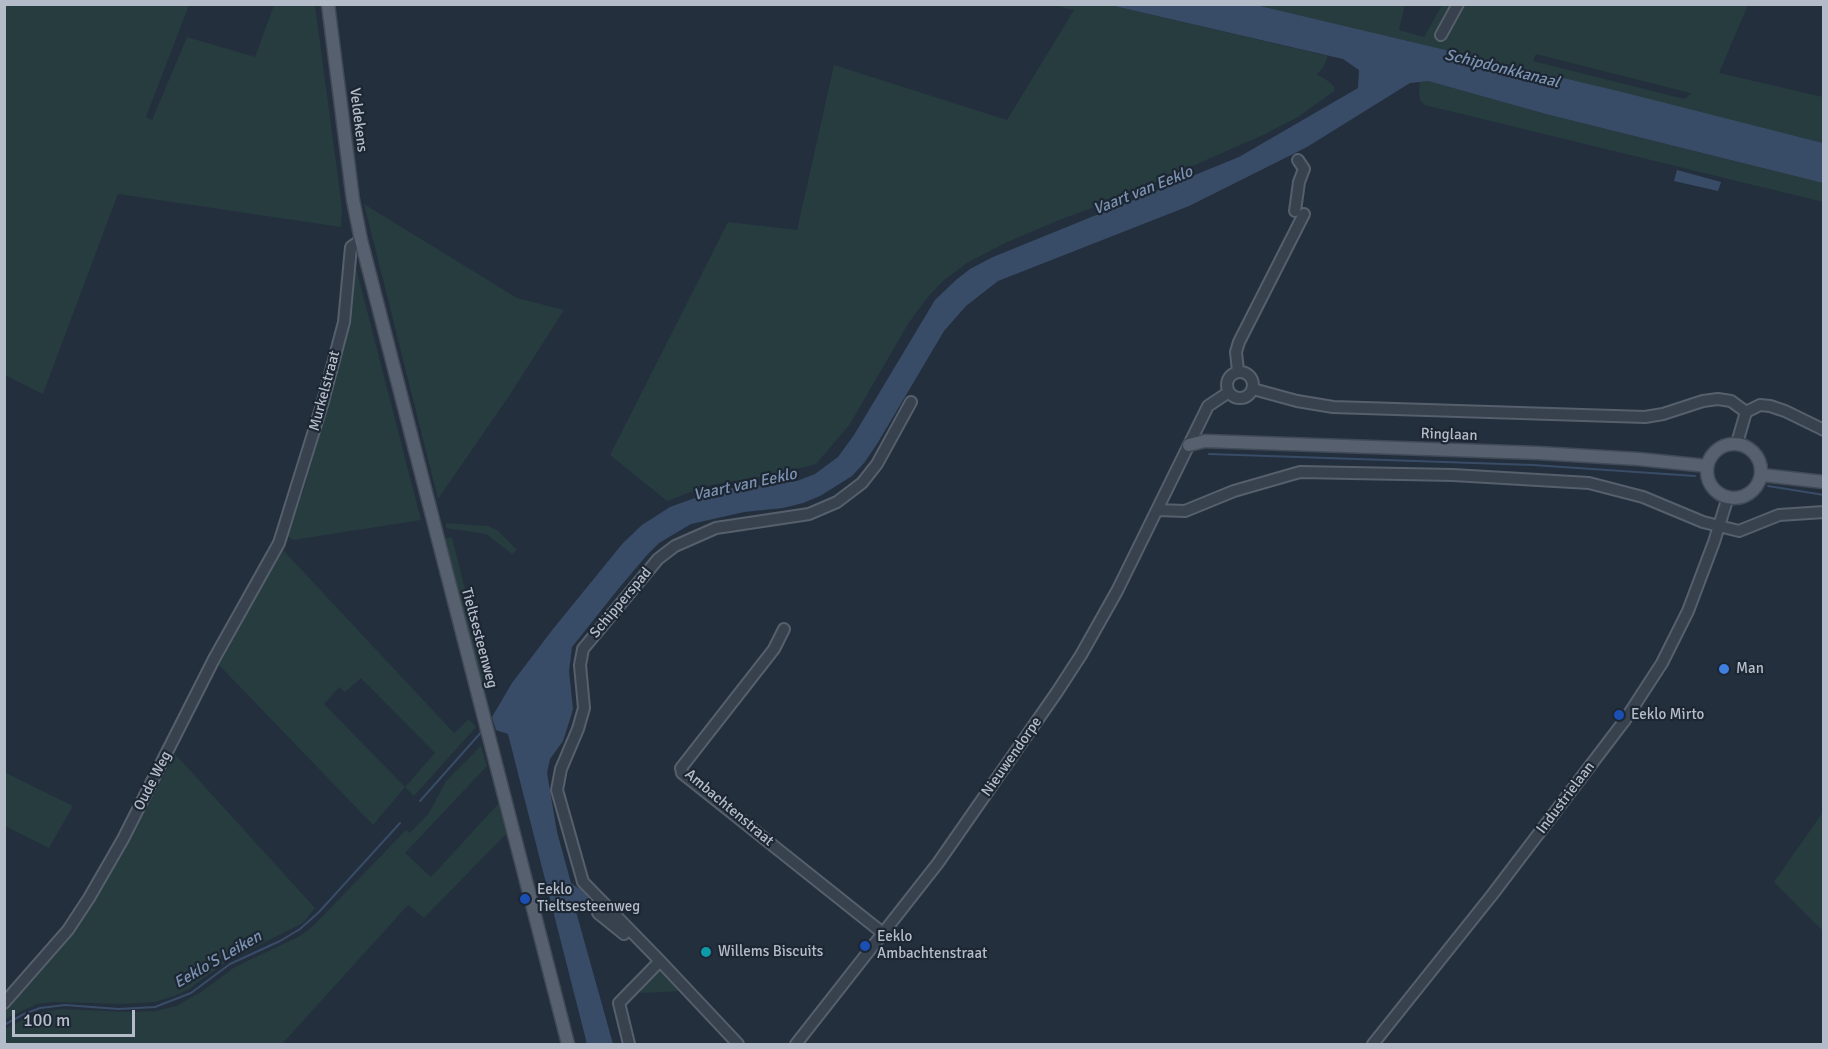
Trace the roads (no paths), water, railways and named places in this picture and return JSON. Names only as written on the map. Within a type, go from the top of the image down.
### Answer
[{"type":"main road","name":"Veldekens","points":[[328,4],[353,200],[361,240]]},
{"type":"main road","name":"Tieltsesteenweg","points":[[361,240],[568,1044]]},
{"type":"main road","name":"Ringlaan","points":[[1189,445],[1205,441],[1538,453],[1629,458],[1707,466]]},
{"type":"main road","points":[[1737,443],[1756,453],[1760,461],[1761,475],[1754,490],[1748,495],[1728,497],[1712,487],[1708,478],[1707,466],[1715,452],[1721,447],[1737,443]]},
{"type":"main road","points":[[1761,475],[1824,482]]},
{"type":"street","points":[[1441,35],[1458,4]]},
{"type":"street","points":[[1238,371],[1236,352],[1239,342],[1300,212],[1299,182],[1304,169],[1298,159]]},
{"type":"street","name":"Murkelstraat","points":[[279,543],[322,405],[344,322],[351,247],[361,240]]},
{"type":"street","points":[[1238,371],[1245,372],[1253,382],[1253,389],[1245,397],[1233,397],[1228,392],[1227,382],[1231,375],[1238,371]]},
{"type":"street","points":[[1253,389],[1297,401],[1344,407],[1645,417],[1662,414],[1703,400],[1718,399],[1731,401],[1746,412]]},
{"type":"street","name":"Nieuwendorpe","points":[[796,1044],[938,863],[1071,671],[1111,601],[1208,406],[1228,392]]},
{"type":"street","name":"Schipperspad","points":[[738,1044],[583,882],[557,790],[561,769],[584,708],[580,665],[583,649],[658,559],[675,546],[716,528],[809,514],[837,502],[862,483],[877,464],[911,402]]},
{"type":"street","points":[[1737,443],[1746,412],[1753,407],[1770,406],[1824,430]]},
{"type":"street","points":[[1158,510],[1185,511],[1234,491],[1286,474],[1345,472],[1508,477],[1589,483],[1652,500],[1719,527],[1739,531],[1779,515],[1824,512]]},
{"type":"street","name":"Industrielaan","points":[[1373,1044],[1492,895],[1625,720],[1662,663],[1684,620],[1728,497]]},
{"type":"street","name":"Oude Weg","points":[[4,1004],[68,930],[89,898],[123,839],[214,659],[279,543]]},
{"type":"street","name":"Ambachtenstraat","points":[[784,629],[774,649],[681,768],[682,773],[884,934]]},
{"type":"street","points":[[598,913],[624,934],[629,929]]},
{"type":"street","points":[[629,1044],[619,1004],[660,961]]},
{"type":"water","name":"Schipdonkkanaal","points":[[1110,5],[1256,5],[1622,92],[1823,143],[1823,183],[1546,114],[1428,81],[1410,83],[1307,147],[1189,206],[998,281],[966,306],[944,331],[877,444],[852,476],[820,496],[803,503],[783,508],[744,512],[691,524],[659,543],[619,588],[572,647],[569,671],[573,709],[563,741],[550,759],[547,773],[557,832],[571,883],[601,910],[595,916],[579,901],[576,902],[575,908],[613,1044],[587,1044],[508,734],[496,730],[492,717],[512,683],[553,629],[623,543],[642,525],[670,507],[717,490],[797,481],[815,474],[838,457],[854,435],[935,300],[970,269],[993,257],[1239,157],[1358,88],[1359,70],[1343,59]]},
{"type":"water","points":[[1677,170],[1721,182],[1718,191],[1674,181]]},
{"type":"waterway","points":[[1209,454],[1533,465],[1695,476]]},
{"type":"waterway","points":[[1768,486],[1824,495]]},
{"type":"waterway","name":"Eeklo'S Leiken","points":[[420,801],[484,729]]},
{"type":"waterway","name":"Eeklo'S Leiken","points":[[4,1025],[40,1008],[65,1005],[119,1009],[155,1007],[191,993],[230,964],[300,929],[319,912],[400,823]]},
{"type":"place","name":"Man","points":[[1724,669]]},
{"type":"place","name":"Eeklo Mirto","points":[[1619,715]]},
{"type":"place","name":"Eeklo Tieltsesteenweg","points":[[525,899]]},
{"type":"place","name":"Eeklo Ambachtenstraat","points":[[865,946]]},
{"type":"place","name":"Willems Biscuits","points":[[706,952]]},
{"type":"water label","name":"Vaart van Eeklo","points":[[1143,191]]},
{"type":"water label","name":"Vaart van Eeklo","points":[[745,485]]}]
